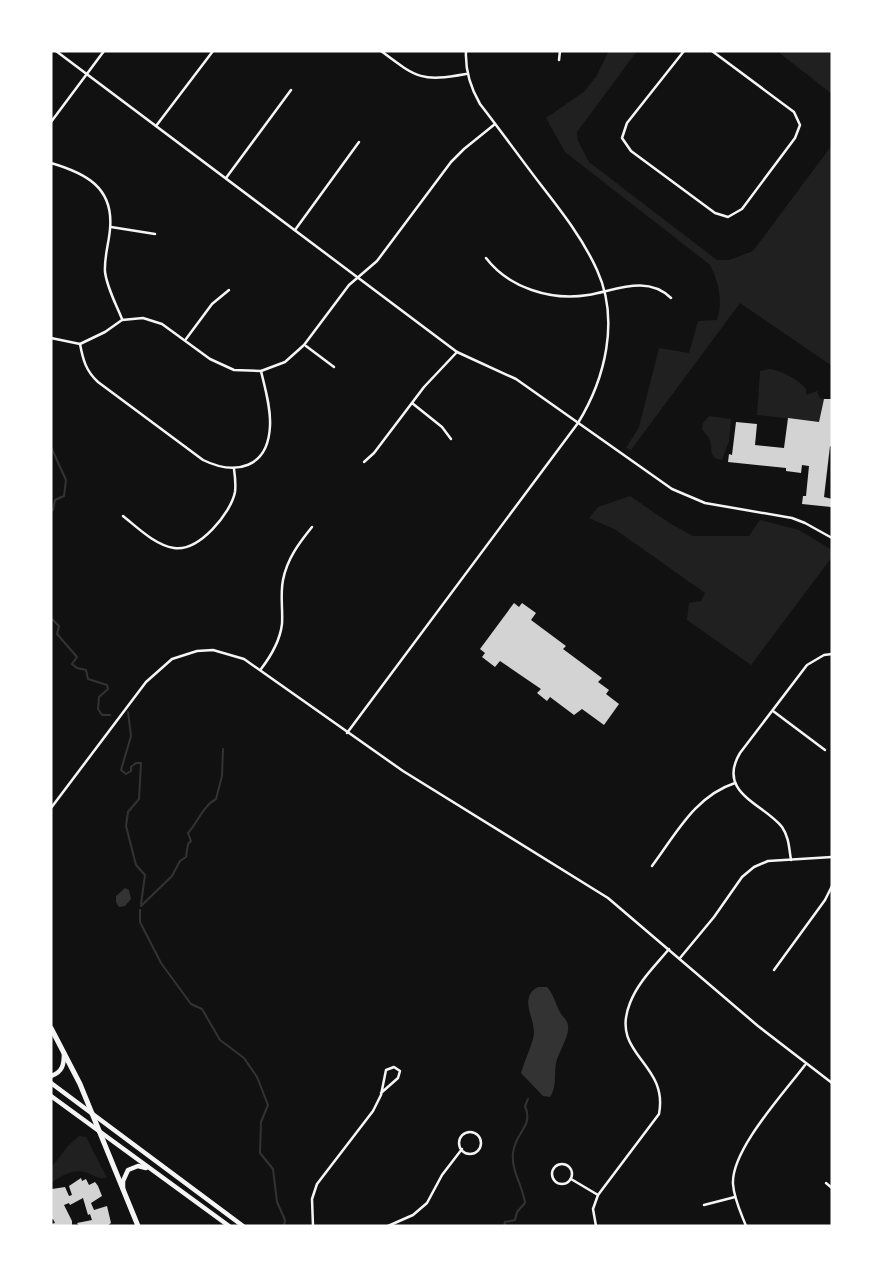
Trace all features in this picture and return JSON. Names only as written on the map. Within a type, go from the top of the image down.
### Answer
[{"type":"highway","points":[[51,1028],[94,1114],[138,1226]]},
{"type":"main road","points":[[51,1076],[58,1074],[62,1068],[64,1052]]},
{"type":"main road","points":[[51,1083],[243,1226]]},
{"type":"main road","points":[[51,1096],[229,1226]]},
{"type":"main road","points":[[123,1190],[125,1175],[133,1166],[152,1170]]},
{"type":"street","points":[[55,51],[457,352],[516,379],[656,479],[689,497],[726,508],[792,518],[832,538]]},
{"type":"street","points":[[51,122],[104,51]]},
{"type":"street","points":[[156,126],[213,51]]},
{"type":"street","points":[[380,51],[421,78],[437,79],[467,74]]},
{"type":"street","points":[[347,733],[578,423],[591,402],[603,370],[607,312],[598,271],[571,224],[476,97],[467,74],[466,51]]},
{"type":"street","points":[[559,60],[560,51]]},
{"type":"street","points":[[684,51],[627,123],[622,138],[631,151],[715,213],[728,217],[742,209],[795,138],[800,125],[794,112],[712,51]]},
{"type":"street","points":[[226,178],[292,90]]},
{"type":"street","points":[[51,338],[80,344],[122,320],[143,318],[162,324],[210,359],[234,370],[261,371],[285,362],[304,345],[357,277],[377,261],[451,162],[495,124]]},
{"type":"street","points":[[295,230],[359,142]]},
{"type":"street","points":[[51,163],[90,178],[101,190],[109,206],[111,227],[105,262],[106,276],[122,320]]},
{"type":"street","points":[[111,227],[155,234]]},
{"type":"street","points":[[486,258],[494,269],[527,289],[567,297],[641,285],[653,286],[671,298]]},
{"type":"street","points":[[186,340],[212,304],[229,289]]},
{"type":"street","points":[[80,344],[89,374],[98,382],[203,460],[234,470],[248,465],[259,456],[268,441],[271,423],[261,371]]},
{"type":"street","points":[[304,345],[334,367]]},
{"type":"street","points":[[364,462],[374,453],[424,387],[457,352]]},
{"type":"street","points":[[412,403],[442,426],[451,439]]},
{"type":"street","points":[[123,516],[151,538],[173,548],[200,542],[235,493],[234,470]]},
{"type":"street","points":[[261,669],[278,642],[282,626],[282,589],[287,565],[293,552],[312,527]]},
{"type":"street","points":[[51,808],[146,682],[172,659],[197,651],[213,650],[244,659],[457,807],[608,898],[758,1026],[832,1083]]},
{"type":"street","points":[[791,860],[788,840],[781,825],[741,793],[735,783],[734,769],[737,758],[807,665],[824,654],[832,654]]},
{"type":"street","points":[[773,711],[825,750]]},
{"type":"street","points":[[652,866],[702,800],[735,783]]},
{"type":"street","points":[[680,958],[715,917],[742,877],[754,867],[768,861],[832,857]]},
{"type":"street","points":[[774,970],[825,900],[832,886]]},
{"type":"street","points":[[596,1226],[593,1209],[598,1195],[659,1114],[659,1086],[630,1044],[625,1030],[626,1016],[640,984],[669,949]]},
{"type":"street","points":[[746,1226],[735,1196],[735,1167],[743,1148],[806,1063]]},
{"type":"street","points":[[313,1226],[312,1199],[317,1184],[367,1119],[381,1093],[386,1070],[397,1068],[400,1071],[398,1078],[381,1093]]},
{"type":"street","points":[[388,1226],[413,1215],[427,1203],[442,1175],[462,1149],[460,1139],[465,1133],[479,1135],[481,1142],[477,1151],[467,1153],[462,1149]]},
{"type":"street","points":[[559,1164],[569,1165],[573,1174],[571,1179],[568,1183],[558,1183],[554,1180],[552,1171],[559,1164]]},
{"type":"street","points":[[571,1179],[598,1195]]},
{"type":"street","points":[[825,1183],[832,1188]]},
{"type":"street","points":[[704,1205],[735,1196]]},
{"type":"shaded area","points":[[609,51],[637,51],[577,132],[578,141],[589,162],[717,260],[729,260],[753,251],[832,145],[832,366],[740,303],[631,450],[626,448],[639,427],[659,348],[689,353],[698,321],[717,320],[720,299],[718,284],[709,264],[565,152],[546,118],[585,91]]},
{"type":"shaded area","points":[[777,51],[832,51],[832,94]]},
{"type":"shaded area","points":[[770,369],[799,382],[806,389],[806,395],[817,391],[820,398],[824,399],[819,422],[757,415],[760,371]]},
{"type":"shaded area","points":[[709,416],[731,419],[729,441],[722,460],[714,457],[709,438],[702,429]]},
{"type":"shaded area","points":[[630,496],[693,536],[749,536],[760,520],[799,530],[832,550],[832,557],[751,665],[687,620],[689,603],[701,601],[705,593],[616,530],[589,518],[598,507]]},
{"type":"shaded area","points":[[125,888],[129,890],[131,899],[125,906],[119,907],[116,896]]},
{"type":"shaded area","points":[[538,987],[547,987],[568,1026],[556,1063],[550,1097],[543,1096],[521,1073],[534,1034],[528,1002],[532,991]]},
{"type":"shaded area","points":[[79,1136],[86,1137],[107,1178],[74,1172],[51,1183],[51,1165]]},
{"type":"building","points":[[824,399],[832,399],[832,447],[830,446],[824,497],[832,499],[831,507],[802,504],[803,496],[806,496],[809,466],[802,465],[801,473],[786,471],[786,468],[728,462],[729,454],[732,455],[736,422],[757,424],[755,445],[784,448],[788,418],[819,422]]},
{"type":"building","points":[[514,603],[519,607],[522,603],[536,613],[531,620],[566,646],[563,649],[602,678],[598,682],[609,690],[606,694],[619,704],[604,725],[582,709],[574,715],[550,697],[547,701],[537,693],[541,689],[500,661],[495,667],[482,657],[485,653],[480,649]]},
{"type":"building","points":[[81,1178],[82,1181],[86,1179],[89,1185],[95,1182],[98,1186],[102,1196],[91,1203],[94,1210],[107,1206],[111,1223],[107,1226],[79,1226],[77,1223],[92,1220],[83,1198],[64,1205],[72,1226],[52,1226],[51,1224],[55,1223],[51,1220],[52,1189],[65,1187],[69,1196],[72,1195],[69,1186]]},
{"type":"waterway","points":[[51,447],[66,480],[64,496],[55,500],[51,511]]},
{"type":"waterway","points":[[51,618],[59,626],[57,634],[77,657],[72,664],[86,670],[88,679],[107,685],[108,689],[99,697],[98,709],[102,715],[110,715]]},
{"type":"waterway","points":[[128,712],[131,736],[121,770],[126,774],[136,763],[141,763],[139,799],[128,812],[126,826],[136,865],[145,875],[141,904]]},
{"type":"waterway","points":[[141,906],[172,876],[180,861],[186,857],[191,841],[188,833],[204,810],[216,799],[222,776],[223,749]]},
{"type":"waterway","points":[[140,910],[140,922],[161,963],[191,1004],[202,1009],[220,1040],[244,1058],[257,1077],[268,1105],[261,1122],[260,1153],[273,1169],[277,1202],[285,1220],[284,1226]]},
{"type":"waterway","points":[[504,1226],[505,1222],[515,1220],[517,1212],[525,1203],[513,1153],[526,1125],[525,1106],[528,1099]]}]
